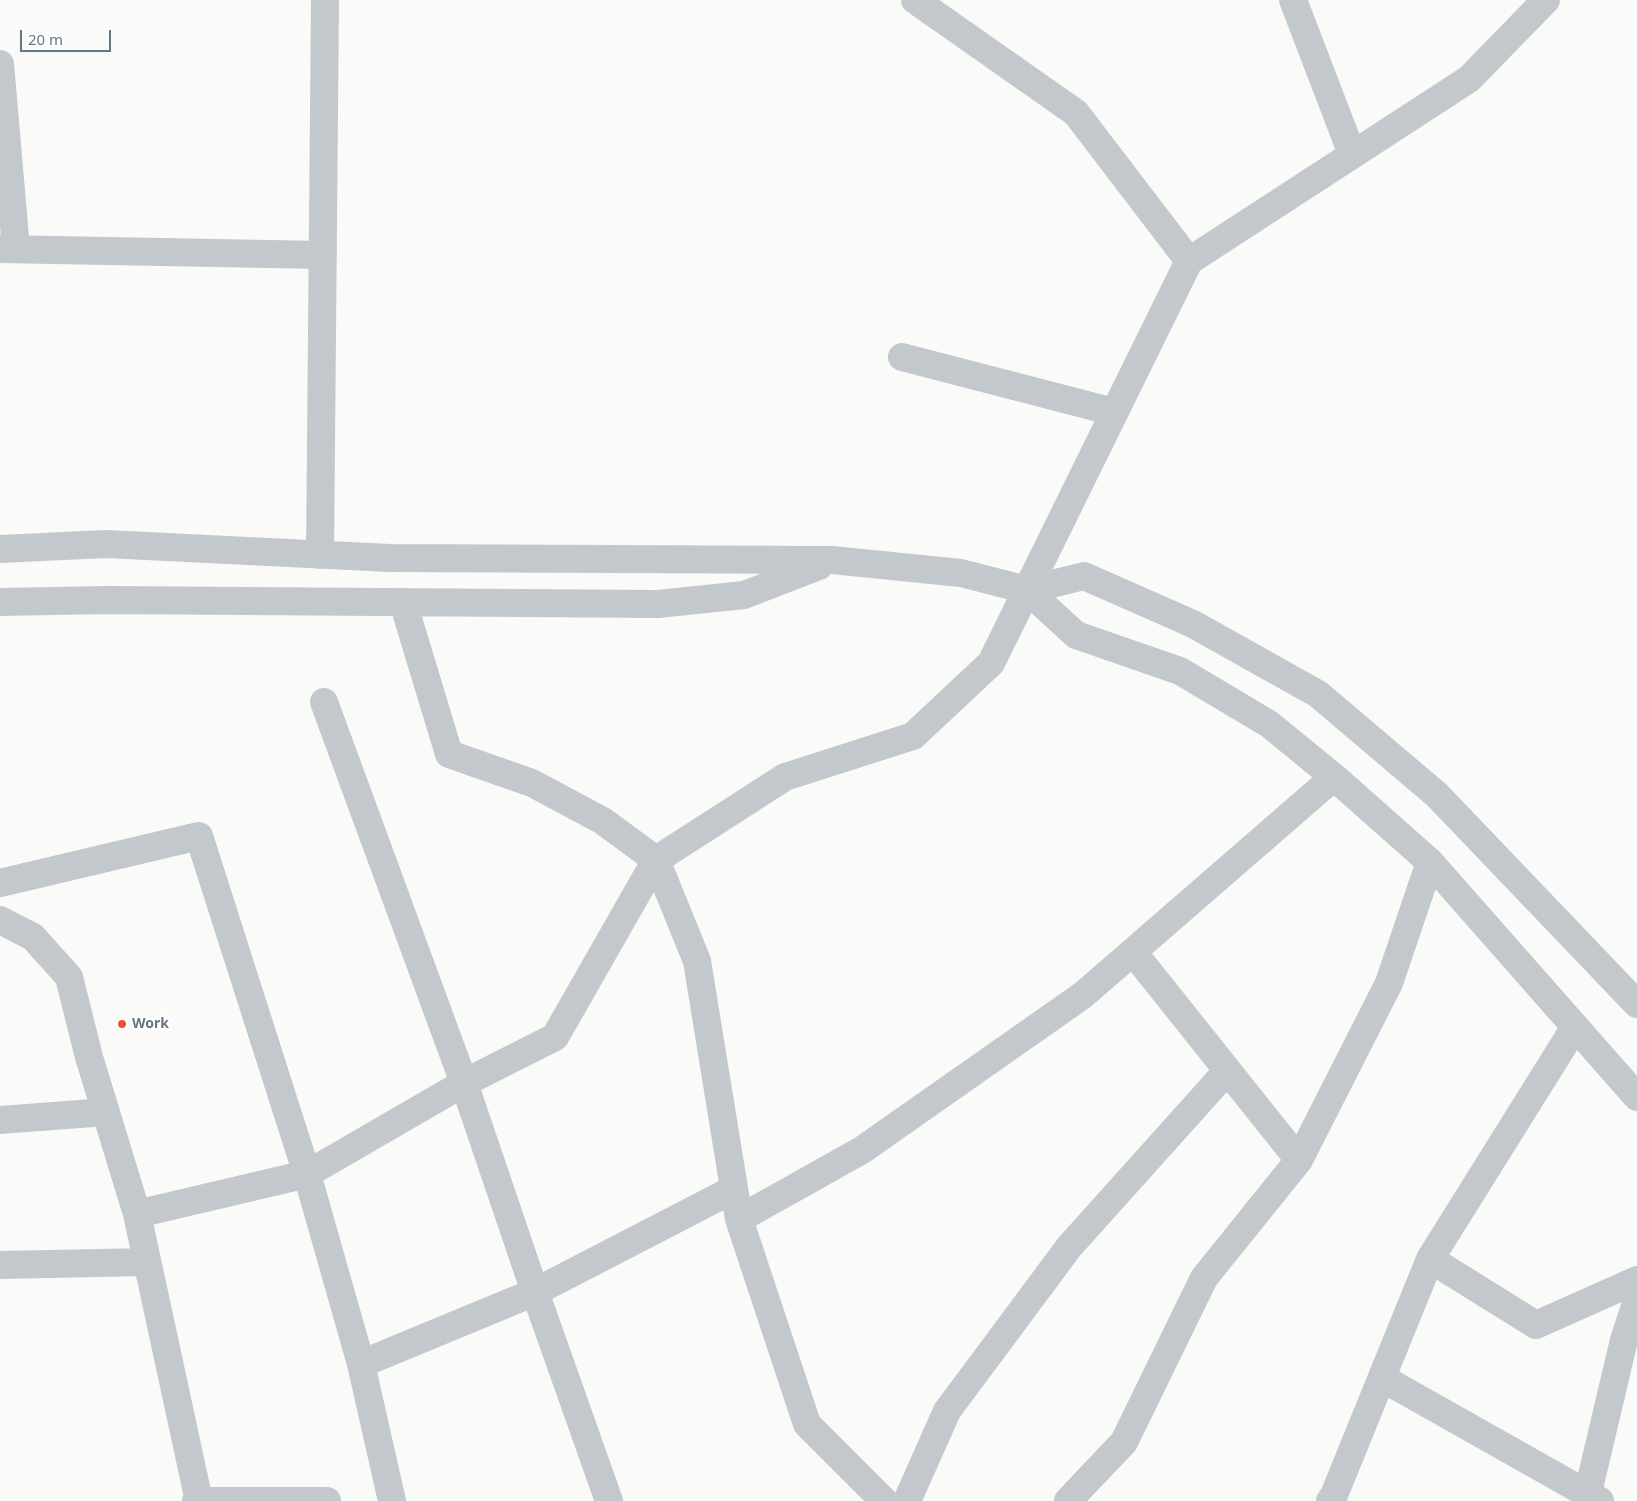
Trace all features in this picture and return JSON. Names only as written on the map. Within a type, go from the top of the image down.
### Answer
[{"type":"street","points":[[320,555],[325,0]]},
{"type":"street","points":[[915,0],[1076,113],[1189,260]]},
{"type":"street","points":[[1292,0],[1352,154]]},
{"type":"street","points":[[137,1214],[307,1174],[464,1083],[555,1037],[656,860],[785,777],[913,736],[991,663],[1189,260],[1468,79],[1546,0]]},
{"type":"street","points":[[0,64],[8,249],[323,255]]},
{"type":"street","points":[[902,356],[1114,412]]},
{"type":"street","points":[[0,549],[106,544],[390,558],[832,560],[962,573],[1027,590],[1076,635],[1180,672],[1269,724],[1334,777],[1430,862],[1637,1097]]},
{"type":"street","points":[[0,602],[97,600],[658,604],[744,595],[832,560]]},
{"type":"street","points":[[1027,590],[1084,576],[1193,624],[1318,694],[1437,795],[1637,1004]]},
{"type":"street","points":[[403,602],[449,754],[532,783],[603,821],[656,860],[697,961],[739,1219],[807,1424],[884,1501]]},
{"type":"street","points":[[324,702],[464,1083],[609,1501]]},
{"type":"street","points":[[739,1219],[862,1150],[1083,995],[1334,777]]},
{"type":"street","points":[[0,883],[199,836],[307,1174],[361,1364],[392,1501]]},
{"type":"street","points":[[1068,1501],[1124,1442],[1204,1278],[1299,1160],[1389,983],[1430,862]]},
{"type":"street","points":[[0,920],[33,937],[69,977],[106,1112],[137,1214],[198,1501],[327,1501]]},
{"type":"street","points":[[1133,952],[1299,1160]]},
{"type":"street","points":[[1330,1501],[1334,1496],[1430,1259],[1576,1027]]},
{"type":"street","points":[[907,1501],[948,1411],[1069,1247],[1227,1071]]},
{"type":"street","points":[[0,1120],[106,1112]]},
{"type":"street","points":[[361,1364],[535,1292],[734,1189]]},
{"type":"street","points":[[1430,1259],[1536,1325],[1637,1280]]},
{"type":"street","points":[[0,1265],[147,1262]]},
{"type":"street","points":[[1382,1378],[1591,1499],[1624,1340],[1637,1300]]},
{"type":"place","name":"Work","points":[[122,1024]]}]
